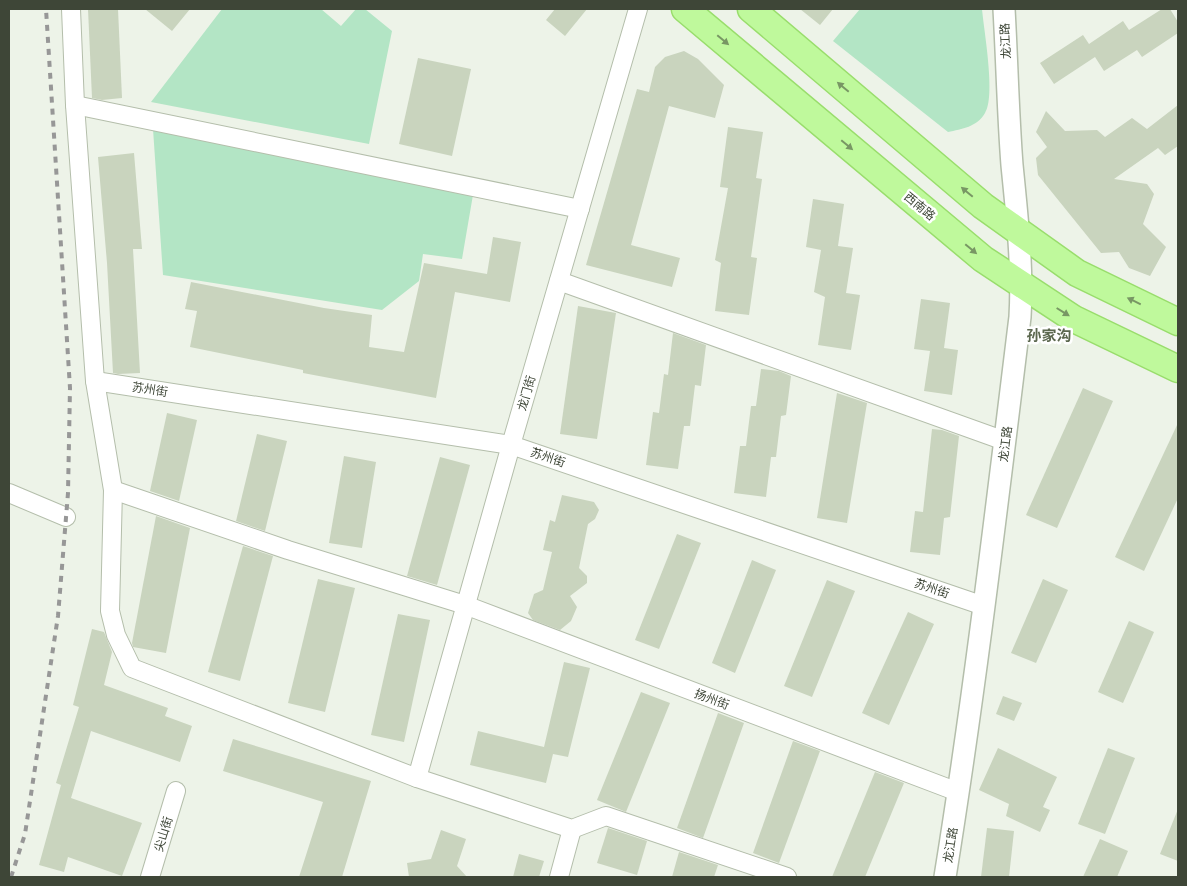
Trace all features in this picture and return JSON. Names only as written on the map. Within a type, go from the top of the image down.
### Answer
[{"type":"main road","name":"西南路","points":[[685,9],[976,253],[1022,286],[1074,319],[1178,369]]},
{"type":"main road","points":[[751,9],[983,206],[1019,233],[1077,273],[1178,322]]},
{"type":"street","points":[[71,9],[75,105],[95,381],[113,490],[110,611],[116,635],[132,668],[417,778],[572,830],[606,816],[787,877]]},
{"type":"street","name":"龙门街","points":[[417,778],[511,444],[638,9]]},
{"type":"street","name":"龙江路","points":[[945,877],[984,606],[1020,317],[1022,286],[1012,164],[1004,9]]},
{"type":"street","points":[[75,105],[580,209]]},
{"type":"street","points":[[559,281],[1005,441]]},
{"type":"street","name":"苏州街","points":[[95,381],[511,444],[984,606]]},
{"type":"street","name":"扬州街","points":[[113,490],[288,550],[465,605],[958,792]]},
{"type":"street","points":[[9,492],[66,517]]},
{"type":"street","name":"尖山街","points":[[150,877],[176,791]]},
{"type":"street","points":[[559,877],[572,830]]},
{"type":"green space","points":[[222,9],[321,9],[341,26],[356,9],[365,9],[392,31],[369,144],[151,102]]},
{"type":"green space","points":[[860,9],[982,9],[989,93],[988,105],[982,118],[969,127],[948,132],[833,41]]},
{"type":"green space","points":[[153,129],[474,189],[462,259],[423,254],[419,281],[382,310],[163,275]]},
{"type":"building","points":[[88,9],[118,9],[122,98],[102,100],[92,98]]},
{"type":"building","points":[[145,9],[190,9],[172,31]]},
{"type":"building","points":[[555,9],[587,9],[565,36],[546,20]]},
{"type":"building","points":[[800,9],[833,9],[820,25]]},
{"type":"building","points":[[1162,9],[1170,9],[1178,22],[1178,33],[1142,57],[1137,50],[1104,71],[1095,57],[1054,84],[1040,63],[1083,35],[1089,44],[1123,21],[1129,30]]},
{"type":"building","points":[[684,51],[698,59],[724,85],[715,118],[669,106],[631,245],[680,258],[672,287],[586,265],[637,89],[649,92],[655,67],[665,57]]},
{"type":"building","points":[[418,58],[471,69],[452,156],[399,144]]},
{"type":"building","points":[[1178,105],[1178,146],[1165,155],[1158,148],[1114,179],[1147,184],[1154,194],[1143,224],[1166,247],[1150,276],[1129,268],[1119,252],[1101,253],[1038,175],[1036,158],[1047,147],[1036,132],[1046,111],[1065,131],[1097,130],[1105,137],[1132,118],[1147,129]]},
{"type":"building","points":[[728,127],[763,132],[756,178],[762,179],[751,257],[757,258],[749,315],[715,311],[721,263],[715,260],[728,188],[720,187]]},
{"type":"building","points":[[134,153],[142,249],[133,249],[140,373],[118,374],[113,373],[107,263],[98,157]]},
{"type":"building","points":[[813,199],[844,204],[838,246],[853,248],[846,293],[860,295],[851,350],[818,345],[825,297],[814,292],[821,250],[806,247]]},
{"type":"building","points":[[493,237],[521,242],[510,302],[455,292],[436,398],[303,373],[303,370],[190,347],[197,311],[185,309],[191,282],[324,308],[372,315],[369,347],[404,352],[424,263],[487,274]]},
{"type":"building","points":[[921,299],[950,303],[944,348],[958,350],[952,395],[924,391],[930,351],[914,349]]},
{"type":"building","points":[[578,306],[616,313],[597,439],[560,434]]},
{"type":"building","points":[[673,333],[706,345],[701,386],[695,385],[690,426],[684,426],[678,469],[646,465],[653,412],[659,413],[664,374],[668,375]]},
{"type":"building","points":[[761,369],[779,371],[791,376],[786,415],[781,416],[776,457],[771,457],[766,497],[734,493],[740,446],[746,446],[751,406],[756,406]]},
{"type":"building","points":[[1083,388],[1113,401],[1057,528],[1026,515]]},
{"type":"building","points":[[837,393],[867,403],[847,523],[817,518]]},
{"type":"building","points":[[167,413],[197,420],[179,501],[150,491]]},
{"type":"building","points":[[1178,423],[1178,498],[1144,571],[1115,557]]},
{"type":"building","points":[[932,429],[942,430],[959,436],[950,517],[944,518],[940,555],[910,552],[915,511],[923,512]]},
{"type":"building","points":[[257,434],[287,441],[265,531],[236,521]]},
{"type":"building","points":[[344,456],[376,462],[362,548],[329,543]]},
{"type":"building","points":[[440,457],[470,465],[437,585],[407,576]]},
{"type":"building","points":[[562,495],[594,502],[599,510],[595,519],[588,524],[579,568],[587,576],[587,583],[570,596],[577,607],[571,621],[560,630],[533,620],[528,613],[534,594],[543,590],[552,552],[543,550],[550,520],[555,522]]},
{"type":"building","points":[[156,516],[190,528],[166,653],[133,647],[132,643]]},
{"type":"building","points":[[677,534],[701,543],[659,649],[635,640]]},
{"type":"building","points":[[243,546],[273,556],[240,681],[208,672]]},
{"type":"building","points":[[752,560],[776,570],[735,673],[712,663]]},
{"type":"building","points":[[318,579],[355,588],[325,712],[288,703]]},
{"type":"building","points":[[1043,579],[1068,590],[1036,663],[1011,653]]},
{"type":"building","points":[[827,580],[855,591],[812,697],[784,686]]},
{"type":"building","points":[[908,612],[934,624],[889,725],[862,713]]},
{"type":"building","points":[[398,614],[430,620],[404,742],[371,735]]},
{"type":"building","points":[[1129,621],[1154,632],[1123,703],[1098,692]]},
{"type":"building","points":[[92,629],[104,632],[112,652],[104,685],[168,708],[165,716],[192,726],[180,762],[91,731],[71,798],[142,823],[122,876],[68,857],[64,872],[39,865],[61,785],[56,783],[79,707],[73,705]]},
{"type":"building","points":[[564,662],[590,668],[568,757],[553,754],[546,783],[470,765],[478,731],[544,747]]},
{"type":"building","points":[[641,692],[670,703],[626,812],[597,800]]},
{"type":"building","points":[[1003,696],[1022,703],[1014,721],[996,714]]},
{"type":"building","points":[[718,713],[744,723],[703,838],[677,828]]},
{"type":"building","points":[[233,739],[371,781],[342,877],[299,877],[323,802],[223,771]]},
{"type":"building","points":[[793,741],[820,751],[779,863],[753,853]]},
{"type":"building","points":[[998,748],[1057,777],[1043,807],[1050,810],[1040,832],[1006,816],[1009,804],[979,790]]},
{"type":"building","points":[[1108,748],[1135,758],[1105,834],[1078,824]]},
{"type":"building","points":[[875,772],[904,783],[865,877],[832,877]]},
{"type":"building","points":[[1178,809],[1178,861],[1160,854]]},
{"type":"building","points":[[608,828],[647,841],[637,875],[597,863]]},
{"type":"building","points":[[987,828],[1014,831],[1009,877],[981,877]]},
{"type":"building","points":[[441,830],[466,839],[457,866],[467,877],[409,877],[407,863],[431,859]]},
{"type":"building","points":[[1100,839],[1128,851],[1117,877],[1083,877]]},
{"type":"building","points":[[679,852],[718,865],[714,877],[672,877]]},
{"type":"building","points":[[519,854],[544,861],[539,877],[513,877]]},
{"type":"railway","points":[[11,877],[25,834],[58,616],[68,493],[70,388],[46,9]]},
{"type":"district","name":"孙家沟","points":[[1049,335]]}]
